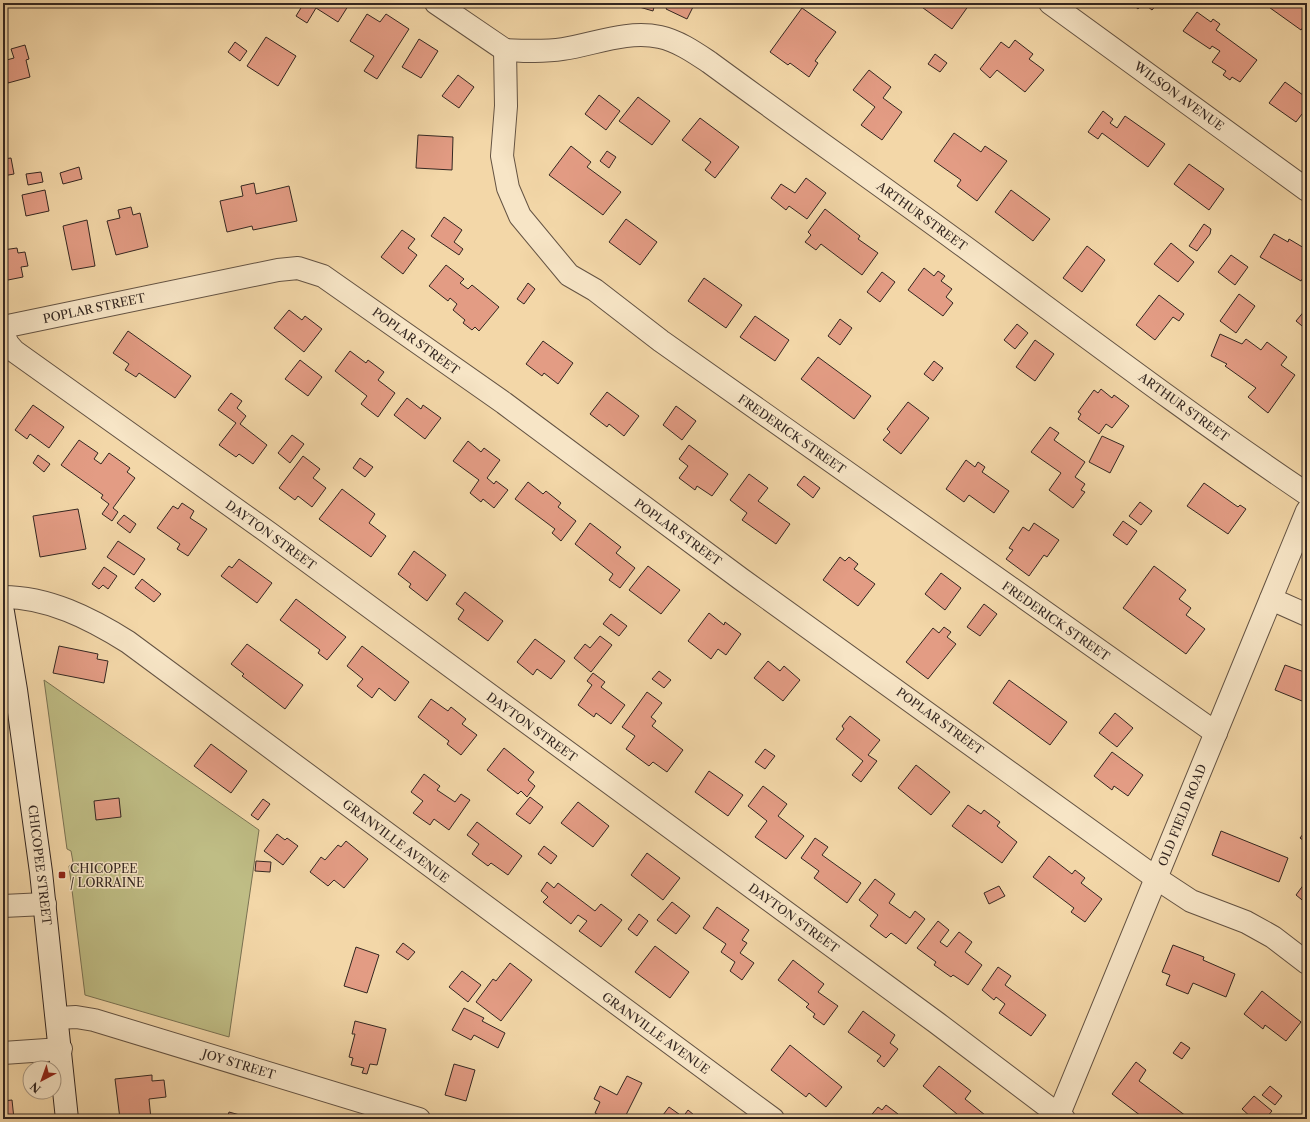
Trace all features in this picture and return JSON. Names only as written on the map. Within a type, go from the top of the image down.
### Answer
[{"type":"street","points":[[436,3],[505,50]]},
{"type":"street","name":"WILSON AVENUE","points":[[1050,3],[1307,190]]},
{"type":"street","name":"ARTHUR STREET","points":[[505,50],[553,50],[628,35],[661,37],[683,46],[709,62],[965,247],[1112,356],[1307,494]]},
{"type":"street","name":"FREDERICK STREET","points":[[505,50],[506,106],[502,156],[508,188],[520,216],[569,275],[595,290],[667,345],[1216,733]]},
{"type":"street","name":"POPLAR STREET","points":[[3,327],[278,270],[298,268],[323,276],[504,403],[741,579],[1156,878],[1191,901],[1246,922],[1273,937],[1307,963]]},
{"type":"street","name":"DAYTON STREET","points":[[3,334],[8,344],[25,359],[275,538],[937,1023],[1060,1118]]},
{"type":"street","name":"OLD FIELD ROAD","points":[[1060,1118],[1156,878],[1307,511]]},
{"type":"street","name":"GRANVILLE AVENUE","points":[[3,597],[24,598],[54,606],[99,624],[128,642],[773,1119]]},
{"type":"street","points":[[1271,599],[1307,615]]},
{"type":"street","name":"CHICOPEE STREET","points":[[3,612],[10,689],[45,904],[58,1018],[67,1119]]},
{"type":"street","points":[[3,906],[45,904]]},
{"type":"street","name":"JOY STREET","points":[[58,1018],[76,1017],[94,1020],[419,1119]]},
{"type":"street","points":[[3,1053],[61,1049]]},
{"type":"shaded area","points":[[44,680],[259,830],[229,1037],[85,995],[69,866],[73,862],[71,851],[67,849]]},
{"type":"building","points":[[304,3],[350,3],[338,22],[316,8],[307,23],[296,16]]},
{"type":"building","points":[[629,3],[655,3],[653,11]]},
{"type":"building","points":[[669,3],[695,3],[687,19],[666,9]]},
{"type":"building","points":[[921,3],[966,3],[969,5],[952,29],[919,5]]},
{"type":"building","points":[[1131,3],[1143,3],[1138,9]]},
{"type":"building","points":[[1143,3],[1158,3],[1152,10]]},
{"type":"building","points":[[1268,3],[1300,3],[1307,8],[1307,22],[1301,30],[1266,5]]},
{"type":"building","points":[[802,8],[836,32],[815,61],[818,63],[809,77],[790,63],[788,65],[770,52]]},
{"type":"building","points":[[1197,12],[1211,22],[1213,19],[1220,24],[1216,30],[1257,60],[1240,82],[1232,77],[1230,80],[1223,75],[1226,71],[1212,62],[1220,51],[1212,46],[1210,49],[1183,31]]},
{"type":"building","points":[[367,14],[380,22],[386,14],[409,29],[377,79],[364,71],[374,56],[350,41]]},
{"type":"building","points":[[266,37],[296,56],[278,86],[247,66]]},
{"type":"building","points":[[419,39],[438,51],[421,78],[402,67]]},
{"type":"building","points":[[1015,40],[1033,54],[1029,59],[1044,70],[1025,92],[997,70],[990,78],[980,69],[1001,42],[1009,48]]},
{"type":"building","points":[[235,42],[247,51],[240,61],[228,52]]},
{"type":"building","points":[[25,45],[29,59],[26,60],[30,77],[8,83],[3,61],[14,58],[11,49]]},
{"type":"building","points":[[935,54],[947,63],[940,72],[928,64]]},
{"type":"building","points":[[869,70],[891,87],[883,98],[902,112],[882,140],[861,125],[875,107],[853,90]]},
{"type":"building","points":[[458,75],[474,87],[459,108],[442,96]]},
{"type":"building","points":[[1285,82],[1307,98],[1307,118],[1302,114],[1296,122],[1269,103]]},
{"type":"building","points":[[599,95],[620,111],[606,130],[585,114]]},
{"type":"building","points":[[638,97],[670,121],[652,145],[619,121]]},
{"type":"building","points":[[1103,111],[1113,119],[1110,123],[1117,128],[1125,116],[1165,144],[1148,167],[1102,133],[1098,139],[1088,132]]},
{"type":"building","points":[[700,118],[739,147],[715,178],[705,170],[711,162],[682,140]]},
{"type":"building","points":[[954,133],[981,152],[985,146],[1007,161],[977,201],[957,186],[961,180],[934,161]]},
{"type":"building","points":[[418,135],[453,137],[452,170],[416,168]]},
{"type":"building","points":[[571,146],[591,162],[587,167],[621,192],[603,215],[549,175]]},
{"type":"building","points":[[607,151],[616,157],[609,168],[600,161]]},
{"type":"building","points":[[11,158],[14,174],[3,176],[3,159]]},
{"type":"building","points":[[1189,164],[1224,189],[1209,210],[1174,184]]},
{"type":"building","points":[[79,167],[82,179],[63,184],[60,173]]},
{"type":"building","points":[[41,172],[43,182],[28,185],[26,174]]},
{"type":"building","points":[[806,178],[826,193],[807,219],[789,206],[786,210],[771,198],[781,184],[795,193]]},
{"type":"building","points":[[254,183],[256,194],[289,186],[297,221],[253,230],[252,226],[227,232],[220,201],[243,196],[241,186]]},
{"type":"building","points":[[45,190],[49,211],[26,216],[22,195]]},
{"type":"building","points":[[1011,190],[1050,219],[1033,241],[995,212]]},
{"type":"building","points":[[131,207],[133,215],[140,213],[148,247],[116,255],[107,221],[120,218],[118,210]]},
{"type":"building","points":[[825,209],[860,236],[858,239],[878,253],[862,275],[821,244],[816,250],[805,242],[811,235],[808,232]]},
{"type":"building","points":[[444,217],[462,230],[454,242],[463,249],[459,255],[431,236]]},
{"type":"building","points":[[626,219],[657,242],[640,265],[609,242]]},
{"type":"building","points":[[87,220],[95,266],[72,270],[63,226]]},
{"type":"building","points":[[1204,224],[1211,229],[1210,234],[1197,251],[1189,246]]},
{"type":"building","points":[[402,230],[415,239],[408,248],[417,255],[403,274],[381,257]]},
{"type":"building","points":[[1274,234],[1288,242],[1289,239],[1304,248],[1305,245],[1307,246],[1307,271],[1301,281],[1260,257]]},
{"type":"building","points":[[1171,243],[1194,262],[1178,282],[1154,264]]},
{"type":"building","points":[[1087,246],[1105,260],[1082,292],[1063,278]]},
{"type":"building","points":[[17,248],[18,253],[25,252],[28,266],[21,267],[23,277],[3,281],[3,250]]},
{"type":"building","points":[[1231,255],[1248,267],[1235,285],[1218,272]]},
{"type":"building","points":[[446,265],[464,279],[460,283],[468,289],[472,285],[499,307],[479,331],[475,327],[472,330],[463,323],[465,320],[453,310],[457,304],[450,298],[448,301],[429,286]]},
{"type":"building","points":[[924,268],[934,276],[938,271],[945,276],[941,281],[952,289],[946,297],[953,303],[943,316],[908,290]]},
{"type":"building","points":[[882,272],[895,282],[880,302],[867,292]]},
{"type":"building","points":[[704,278],[742,305],[726,328],[688,301]]},
{"type":"building","points":[[528,283],[535,289],[524,304],[517,299]]},
{"type":"building","points":[[1239,294],[1255,306],[1236,333],[1220,321]]},
{"type":"building","points":[[1159,295],[1184,314],[1179,321],[1173,317],[1155,340],[1136,325]]},
{"type":"building","points":[[1306,309],[1307,310],[1307,330],[1296,321]]},
{"type":"building","points":[[289,310],[302,320],[305,316],[322,329],[304,352],[274,328]]},
{"type":"building","points":[[755,316],[789,340],[775,361],[740,337]]},
{"type":"building","points":[[840,319],[852,328],[840,345],[828,336]]},
{"type":"building","points":[[1017,324],[1028,333],[1015,349],[1004,340]]},
{"type":"building","points":[[128,331],[191,376],[175,398],[139,373],[136,377],[125,370],[129,364],[113,353]]},
{"type":"building","points":[[1220,334],[1242,344],[1246,339],[1261,350],[1267,342],[1287,357],[1281,365],[1295,375],[1268,413],[1248,397],[1256,388],[1225,366],[1227,364],[1211,356]]},
{"type":"building","points":[[1035,340],[1054,354],[1035,381],[1016,367]]},
{"type":"building","points":[[543,341],[573,363],[558,384],[544,373],[542,376],[526,364]]},
{"type":"building","points":[[350,351],[366,363],[368,360],[384,372],[378,380],[395,393],[378,417],[361,404],[367,396],[335,371]]},
{"type":"building","points":[[818,357],[871,396],[854,419],[801,379]]},
{"type":"building","points":[[300,360],[322,377],[308,396],[285,379]]},
{"type":"building","points":[[934,361],[943,368],[933,381],[924,374]]},
{"type":"building","points":[[1101,389],[1112,398],[1114,395],[1129,406],[1112,428],[1106,424],[1099,434],[1078,419],[1081,414],[1078,412],[1094,390],[1098,393]]},
{"type":"building","points":[[607,392],[639,416],[624,436],[609,424],[607,427],[590,414]]},
{"type":"building","points":[[231,393],[242,401],[237,408],[246,416],[240,424],[267,445],[253,464],[239,454],[236,457],[219,445],[236,423],[218,410]]},
{"type":"building","points":[[407,398],[421,409],[423,405],[441,418],[425,439],[394,415]]},
{"type":"building","points":[[908,402],[929,418],[901,454],[883,440],[890,432],[887,429]]},
{"type":"building","points":[[33,405],[64,427],[49,448],[30,434],[27,439],[15,430]]},
{"type":"building","points":[[676,406],[696,421],[682,440],[663,425]]},
{"type":"building","points":[[1050,427],[1059,433],[1054,440],[1085,462],[1075,477],[1085,484],[1081,490],[1085,492],[1073,508],[1049,490],[1061,473],[1031,452]]},
{"type":"building","points":[[292,435],[304,444],[290,463],[278,453]]},
{"type":"building","points":[[1102,436],[1124,446],[1110,473],[1089,462]]},
{"type":"building","points":[[79,440],[98,453],[94,459],[101,464],[109,453],[130,468],[127,472],[135,478],[113,508],[118,512],[112,521],[102,514],[109,504],[101,498],[103,495],[61,465]]},
{"type":"building","points":[[468,441],[481,452],[484,448],[500,460],[487,478],[494,484],[496,481],[508,490],[494,508],[483,499],[481,502],[470,493],[479,480],[453,461]]},
{"type":"building","points":[[689,445],[728,474],[712,496],[697,486],[695,490],[679,478],[688,466],[679,459]]},
{"type":"building","points":[[38,455],[50,464],[44,472],[33,463]]},
{"type":"building","points":[[303,456],[320,469],[313,478],[326,488],[312,507],[298,496],[295,500],[279,488]]},
{"type":"building","points":[[360,458],[373,467],[365,477],[353,468]]},
{"type":"building","points":[[966,460],[975,467],[978,462],[985,467],[982,472],[1009,491],[994,513],[969,495],[964,502],[946,489]]},
{"type":"building","points":[[749,474],[768,488],[758,501],[790,524],[776,544],[742,520],[747,513],[730,500]]},
{"type":"building","points":[[804,476],[820,488],[813,498],[797,485]]},
{"type":"building","points":[[528,482],[543,494],[546,491],[561,503],[558,507],[576,521],[561,541],[552,533],[555,529],[515,499]]},
{"type":"building","points":[[1204,483],[1238,507],[1240,505],[1246,509],[1228,534],[1187,506]]},
{"type":"building","points":[[342,489],[375,514],[369,523],[386,536],[371,557],[319,519]]},
{"type":"building","points":[[1140,502],[1152,511],[1141,525],[1129,516]]},
{"type":"building","points":[[182,503],[194,511],[190,518],[207,529],[188,556],[177,549],[180,544],[157,528],[173,506],[178,509]]},
{"type":"building","points":[[78,509],[86,549],[40,557],[33,516]]},
{"type":"building","points":[[124,515],[136,524],[130,533],[117,523]]},
{"type":"building","points":[[1123,521],[1137,531],[1127,545],[1113,535]]},
{"type":"building","points":[[590,523],[621,547],[616,553],[635,568],[620,588],[609,580],[613,574],[575,544]]},
{"type":"building","points":[[1034,523],[1059,540],[1047,557],[1044,555],[1029,576],[1006,559],[1013,550],[1009,548],[1023,527],[1029,531]]},
{"type":"building","points":[[118,541],[145,559],[134,575],[107,557]]},
{"type":"building","points":[[414,551],[446,575],[427,601],[409,587],[411,584],[398,574]]},
{"type":"building","points":[[840,557],[845,561],[849,557],[858,564],[854,569],[875,584],[858,606],[823,580]]},
{"type":"building","points":[[239,559],[272,583],[257,603],[221,576],[229,566],[232,568]]},
{"type":"building","points":[[648,566],[680,590],[661,614],[629,590]]},
{"type":"building","points":[[1154,566],[1186,590],[1179,599],[1191,608],[1186,615],[1205,629],[1186,654],[1123,608]]},
{"type":"building","points":[[104,567],[117,576],[108,589],[103,585],[99,589],[92,584]]},
{"type":"building","points":[[941,573],[961,588],[945,610],[925,594]]},
{"type":"building","points":[[142,579],[161,594],[154,602],[135,588]]},
{"type":"building","points":[[465,592],[503,621],[488,641],[458,619],[464,610],[456,604]]},
{"type":"building","points":[[296,599],[346,637],[327,660],[318,653],[320,650],[280,620]]},
{"type":"building","points":[[984,604],[997,614],[980,636],[967,627]]},
{"type":"building","points":[[709,613],[724,625],[725,622],[741,634],[726,655],[718,649],[711,659],[688,641]]},
{"type":"building","points":[[611,614],[627,626],[619,636],[603,624]]},
{"type":"building","points":[[944,627],[951,632],[947,637],[956,644],[928,679],[906,662],[933,628],[939,633]]},
{"type":"building","points":[[600,636],[612,645],[591,672],[574,658],[585,644],[590,648]]},
{"type":"building","points":[[535,639],[565,661],[551,679],[537,669],[533,675],[517,662]]},
{"type":"building","points":[[247,644],[303,685],[285,709],[242,676],[244,674],[231,664]]},
{"type":"building","points":[[59,646],[98,654],[97,659],[108,661],[104,683],[53,673]]},
{"type":"building","points":[[362,646],[409,682],[395,701],[379,688],[372,698],[357,686],[363,679],[347,666]]},
{"type":"building","points":[[768,661],[780,671],[784,666],[800,680],[783,701],[754,678]]},
{"type":"building","points":[[1285,665],[1307,673],[1307,703],[1275,690]]},
{"type":"building","points":[[659,671],[671,680],[664,688],[652,679]]},
{"type":"building","points":[[593,673],[605,682],[601,687],[625,705],[611,724],[596,713],[594,717],[578,705],[592,685],[587,681]]},
{"type":"building","points":[[1009,680],[1067,722],[1050,745],[993,703]]},
{"type":"building","points":[[647,692],[662,703],[651,717],[656,721],[652,726],[683,750],[667,772],[653,762],[649,766],[626,749],[635,736],[622,727]]},
{"type":"building","points":[[431,699],[448,711],[451,707],[466,719],[462,724],[477,735],[461,755],[447,744],[449,741],[418,717]]},
{"type":"building","points":[[1115,713],[1133,728],[1117,747],[1099,733]]},
{"type":"building","points":[[850,716],[880,740],[868,755],[877,761],[861,782],[852,775],[863,761],[836,739],[844,729],[842,726]]},
{"type":"building","points":[[211,744],[247,771],[231,793],[194,766]]},
{"type":"building","points":[[504,748],[534,772],[528,780],[535,786],[527,797],[521,791],[518,794],[487,770]]},
{"type":"building","points":[[765,749],[775,756],[765,769],[755,762]]},
{"type":"building","points":[[1112,752],[1143,775],[1128,796],[1114,786],[1112,790],[1094,776]]},
{"type":"building","points":[[916,765],[950,792],[931,815],[898,788]]},
{"type":"building","points":[[709,771],[743,795],[728,816],[695,792]]},
{"type":"building","points":[[424,774],[440,786],[437,790],[455,802],[461,794],[470,800],[449,830],[434,819],[430,825],[413,813],[423,801],[411,792]]},
{"type":"building","points":[[763,786],[787,804],[778,816],[804,836],[786,859],[755,837],[767,821],[748,806]]},
{"type":"building","points":[[530,797],[543,807],[530,824],[516,814]]},
{"type":"building","points":[[119,798],[121,817],[96,820],[94,801]]},
{"type":"building","points":[[263,799],[270,804],[258,820],[251,815]]},
{"type":"building","points":[[578,802],[609,826],[593,847],[561,823]]},
{"type":"building","points":[[968,805],[981,814],[984,810],[1000,822],[997,826],[1017,842],[1002,863],[952,826]]},
{"type":"building","points":[[477,822],[522,856],[508,875],[491,863],[488,866],[472,854],[479,844],[467,835]]},
{"type":"building","points":[[1307,829],[1307,843],[1300,838]]},
{"type":"building","points":[[1221,831],[1288,858],[1279,882],[1212,855]]},
{"type":"building","points":[[277,834],[285,840],[287,838],[298,846],[283,865],[264,851]]},
{"type":"building","points":[[815,838],[828,847],[822,855],[861,883],[847,903],[814,878],[819,871],[801,858]]},
{"type":"building","points":[[346,841],[368,859],[344,888],[334,880],[328,886],[310,872],[321,857],[325,860],[338,845],[341,847]]},
{"type":"building","points":[[544,846],[557,856],[551,864],[538,854]]},
{"type":"building","points":[[647,853],[680,878],[663,900],[631,875]]},
{"type":"building","points":[[1049,856],[1072,874],[1075,870],[1085,878],[1081,883],[1102,899],[1085,922],[1071,912],[1074,908],[1033,877]]},
{"type":"building","points":[[256,861],[271,862],[270,872],[255,871]]},
{"type":"building","points":[[875,879],[895,894],[889,903],[910,918],[915,911],[925,919],[906,944],[891,933],[886,938],[870,926],[878,915],[859,900]]},
{"type":"building","points":[[1307,880],[1307,904],[1296,895]]},
{"type":"building","points":[[547,882],[554,888],[558,883],[595,911],[601,904],[622,920],[601,947],[579,931],[587,921],[578,915],[571,924],[543,902],[548,897],[541,891]]},
{"type":"building","points":[[999,886],[1005,896],[989,904],[984,893]]},
{"type":"building","points":[[672,902],[690,916],[676,934],[657,920]]},
{"type":"building","points":[[717,907],[749,930],[742,940],[747,943],[740,953],[754,963],[742,980],[730,971],[735,962],[721,952],[726,944],[703,928]]},
{"type":"building","points":[[639,914],[648,921],[637,936],[628,929]]},
{"type":"building","points":[[938,921],[949,930],[940,942],[947,947],[959,932],[972,942],[965,952],[982,965],[968,985],[953,975],[951,977],[934,965],[936,962],[917,948]]},
{"type":"building","points":[[403,943],[415,952],[408,960],[396,952]]},
{"type":"building","points":[[1173,945],[1204,957],[1203,960],[1235,974],[1226,997],[1193,983],[1188,994],[1166,985],[1170,975],[1162,972]]},
{"type":"building","points":[[655,946],[689,972],[670,998],[635,972]]},
{"type":"building","points":[[356,947],[379,955],[367,993],[344,986]]},
{"type":"building","points":[[793,960],[824,984],[818,992],[838,1006],[824,1025],[813,1017],[815,1014],[806,1007],[809,1004],[778,980]]},
{"type":"building","points":[[510,963],[532,980],[501,1021],[476,1002],[493,979],[496,981]]},
{"type":"building","points":[[998,967],[1011,976],[1005,985],[1046,1015],[1031,1036],[999,1013],[1005,1004],[996,997],[994,1000],[982,990]]},
{"type":"building","points":[[462,971],[481,985],[468,1002],[449,987]]},
{"type":"building","points":[[1262,991],[1301,1022],[1286,1041],[1265,1025],[1263,1029],[1244,1014]]},
{"type":"building","points":[[464,1008],[484,1018],[482,1021],[505,1033],[498,1048],[474,1035],[471,1040],[452,1030]]},
{"type":"building","points":[[863,1011],[895,1035],[890,1043],[898,1049],[884,1067],[877,1061],[881,1056],[848,1032]]},
{"type":"building","points":[[355,1021],[386,1029],[377,1065],[370,1064],[367,1074],[362,1073],[364,1068],[351,1065],[353,1058],[349,1057],[355,1034],[352,1034]]},
{"type":"building","points":[[1181,1042],[1190,1048],[1182,1059],[1173,1053]]},
{"type":"building","points":[[790,1045],[842,1087],[826,1107],[809,1093],[806,1097],[771,1070]]},
{"type":"building","points":[[1136,1062],[1146,1070],[1139,1081],[1186,1116],[1184,1119],[1145,1119],[1112,1094]]},
{"type":"building","points":[[454,1064],[475,1070],[466,1101],[445,1095]]},
{"type":"building","points":[[939,1066],[971,1091],[965,1099],[985,1115],[982,1119],[963,1119],[923,1086]]},
{"type":"building","points":[[152,1075],[152,1081],[164,1080],[166,1097],[149,1099],[151,1119],[120,1119],[115,1079]]},
{"type":"building","points":[[627,1076],[642,1083],[624,1119],[606,1119],[595,1113],[600,1102],[594,1099],[600,1086],[617,1095]]},
{"type":"building","points":[[1270,1086],[1282,1096],[1275,1105],[1262,1095]]},
{"type":"building","points":[[1254,1096],[1272,1111],[1265,1119],[1253,1119],[1242,1109]]},
{"type":"building","points":[[12,1100],[14,1119],[3,1119],[3,1101]]},
{"type":"building","points":[[886,1105],[898,1114],[894,1119],[868,1119],[878,1107],[882,1110]]},
{"type":"building","points":[[669,1107],[683,1117],[688,1110],[694,1115],[691,1119],[660,1119]]},
{"type":"building","points":[[229,1112],[254,1119],[227,1119]]},
{"type":"place","name":"CHICOPEE / LORRAINE","points":[[62,875]]}]
